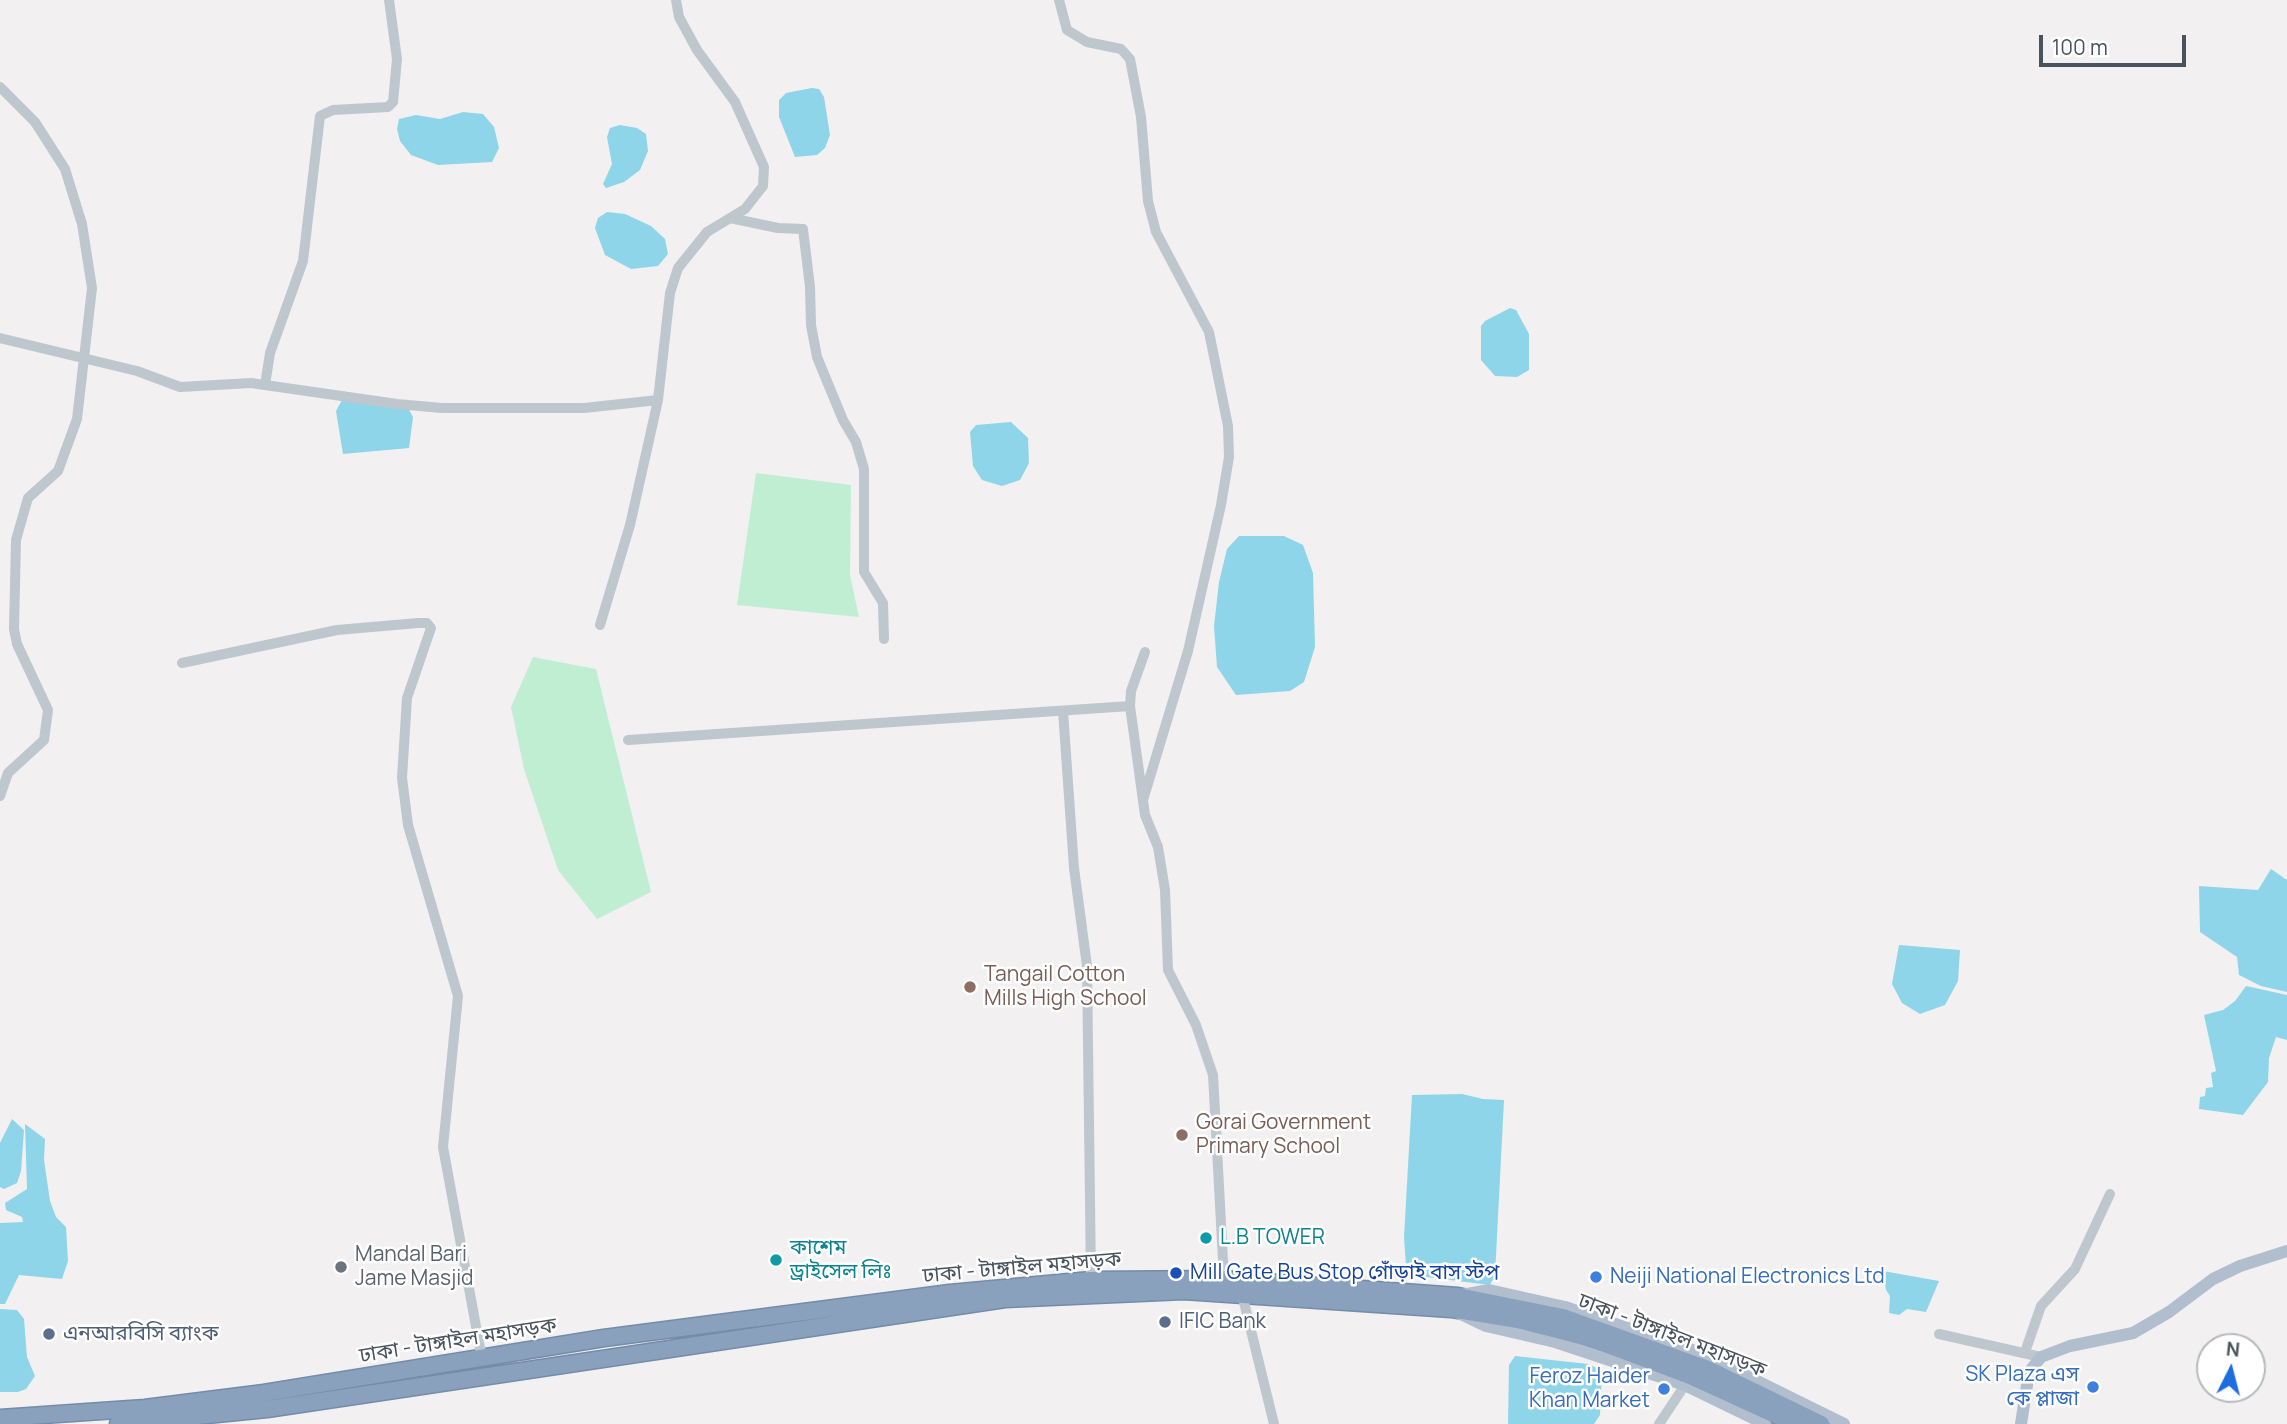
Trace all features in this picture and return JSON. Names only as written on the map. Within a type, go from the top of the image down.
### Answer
[{"type":"highway","name":"ঢাকা - টাঙ্গাইল মহাসড়ক","points":[[0,1419],[171,1405],[673,1329],[950,1293],[1091,1280],[1224,1279],[1455,1303],[1592,1339],[1690,1376],[1795,1424]]},
{"type":"highway","name":"ঢাকা - টাঙ্গাইল মহাসড়ক","points":[[118,1424],[267,1409],[1004,1299],[1184,1291],[1521,1307],[1598,1327],[1708,1368],[1821,1424]]},
{"type":"highway","points":[[673,1329],[676,1347]]},
{"type":"main road","points":[[2021,1424],[2029,1372],[2041,1357],[2070,1346],[2133,1333],[2169,1312],[2213,1279],[2240,1266],[2287,1251]]},
{"type":"main road","points":[[1455,1303],[1489,1290],[1565,1307],[1698,1352],[1844,1424]]},
{"type":"main road","points":[[1455,1303],[1486,1326],[1555,1342],[1685,1385],[1765,1424]]},
{"type":"street","points":[[265,385],[270,353],[303,261],[320,116],[333,110],[388,107],[393,102],[397,59],[389,0]]},
{"type":"street","points":[[600,625],[630,525],[657,400],[670,293],[678,268],[707,232],[746,209],[763,186],[764,167],[735,102],[697,50],[685,28],[676,0]]},
{"type":"street","points":[[1059,0],[1067,30],[1087,42],[1121,50],[1130,59],[1141,117],[1147,191],[1156,232],[1209,332],[1228,426],[1229,457],[1188,651],[1143,800]]},
{"type":"street","points":[[0,87],[35,122],[65,169],[82,224],[92,288],[78,419],[58,471],[28,498],[18,526],[14,629],[17,645],[48,710],[44,740],[8,773],[0,796]]},
{"type":"street","points":[[730,218],[778,228],[803,229],[810,288],[811,326],[817,357],[843,420],[856,442],[864,469],[864,572],[883,603],[884,639]]},
{"type":"street","points":[[0,338],[137,371],[180,387],[251,383],[442,408],[584,408],[657,400]]},
{"type":"street","points":[[181,663],[337,630],[418,623],[427,623],[431,628],[407,698],[402,778],[408,825],[458,996],[443,1147],[482,1359]]},
{"type":"street","points":[[1145,652],[1131,691],[1130,706],[1145,815],[1158,847],[1165,890],[1168,970],[1196,1024],[1213,1075],[1224,1279]]},
{"type":"street","points":[[628,740],[1130,706]]},
{"type":"street","points":[[1063,711],[1074,868],[1087,966],[1091,1280]]},
{"type":"street","points":[[2025,1352],[2041,1306],[2076,1269],[2110,1194]]},
{"type":"street","points":[[1242,1294],[1274,1424]]},
{"type":"street","points":[[1939,1334],[2041,1357]]},
{"type":"street","points":[[1659,1424],[1685,1385]]},
{"type":"green space","points":[[756,473],[851,485],[850,575],[859,617],[737,605]]},
{"type":"green space","points":[[533,657],[596,669],[651,892],[597,919],[558,870],[524,769],[511,707]]},
{"type":"water","points":[[819,89],[824,97],[830,135],[825,148],[817,155],[795,157],[779,117],[779,100],[786,93]]},
{"type":"water","points":[[463,112],[483,114],[494,127],[499,148],[492,162],[438,165],[411,155],[400,141],[397,129],[399,119],[416,115],[440,119]]},
{"type":"water","points":[[620,125],[637,128],[646,134],[648,151],[640,170],[624,182],[606,188],[603,184],[612,164],[607,137],[610,128]]},
{"type":"water","points":[[607,212],[625,214],[651,226],[665,239],[668,254],[658,266],[631,269],[605,255],[595,228],[598,218]]},
{"type":"water","points":[[1510,308],[1516,310],[1529,334],[1529,370],[1517,377],[1495,376],[1481,360],[1481,326],[1485,321]]},
{"type":"water","points":[[342,400],[408,408],[413,417],[409,448],[343,454],[336,411]]},
{"type":"water","points":[[1011,422],[1028,438],[1029,463],[1020,480],[1002,486],[982,480],[973,466],[970,432],[976,425]]},
{"type":"water","points":[[1239,536],[1284,536],[1303,545],[1313,573],[1315,647],[1304,682],[1290,691],[1236,695],[1217,667],[1214,626],[1219,582],[1227,549]]},
{"type":"water","points":[[2271,869],[2287,880],[2287,992],[2261,986],[2239,975],[2237,957],[2200,932],[2199,886],[2258,890]]},
{"type":"water","points":[[1899,945],[1960,950],[1958,981],[1945,1005],[1920,1014],[1902,1003],[1892,984]]},
{"type":"water","points":[[2246,986],[2287,995],[2287,1040],[2276,1037],[2269,1058],[2268,1082],[2243,1115],[2199,1109],[2200,1097],[2205,1096],[2206,1088],[2213,1087],[2211,1073],[2216,1071],[2204,1015],[2223,1010],[2235,1001]]},
{"type":"water","points":[[1462,1094],[1504,1100],[1495,1275],[1490,1285],[1410,1275],[1406,1266],[1404,1237],[1412,1095]]},
{"type":"water","points":[[12,1119],[24,1130],[21,1171],[17,1183],[4,1189],[0,1187],[0,1143]]},
{"type":"water","points":[[25,1124],[45,1139],[44,1160],[50,1201],[56,1217],[66,1227],[68,1261],[62,1279],[19,1275],[5,1304],[0,1304],[0,1223],[23,1222],[22,1217],[6,1210],[5,1203],[27,1189]]},
{"type":"water","points":[[1883,1271],[1939,1281],[1926,1312],[1907,1309],[1899,1315],[1889,1313],[1890,1296],[1886,1290]]},
{"type":"water","points":[[0,1309],[17,1310],[24,1319],[27,1357],[35,1376],[26,1389],[18,1392],[0,1392]]},
{"type":"water","points":[[1515,1356],[1588,1364],[1602,1370],[1600,1415],[1594,1424],[1508,1424],[1509,1365]]},
{"type":"place","name":"Tangail Cotton Mills High School","points":[[970,987]]},
{"type":"place","name":"Gorai Government Primary School","points":[[1182,1135]]},
{"type":"place","name":"L.B TOWER","points":[[1206,1238]]},
{"type":"place","name":"কাশেম ড্রাইসেল লিঃ","points":[[776,1260]]},
{"type":"place","name":"Mandal Bari Jame Masjid","points":[[341,1267]]},
{"type":"place","name":"Mill Gate Bus Stop গোঁড়াই বাস স্টপ","points":[[1176,1273]]},
{"type":"place","name":"Neiji National Electronics Ltd","points":[[1596,1277]]},
{"type":"place","name":"IFIC Bank","points":[[1165,1322]]},
{"type":"place","name":"এনআরবিসি ব্যাংক","points":[[49,1334]]},
{"type":"place","name":"SK Plaza এস কে প্লাজা","points":[[2093,1387]]},
{"type":"place","name":"Feroz Haider Khan Market","points":[[1664,1389]]}]
